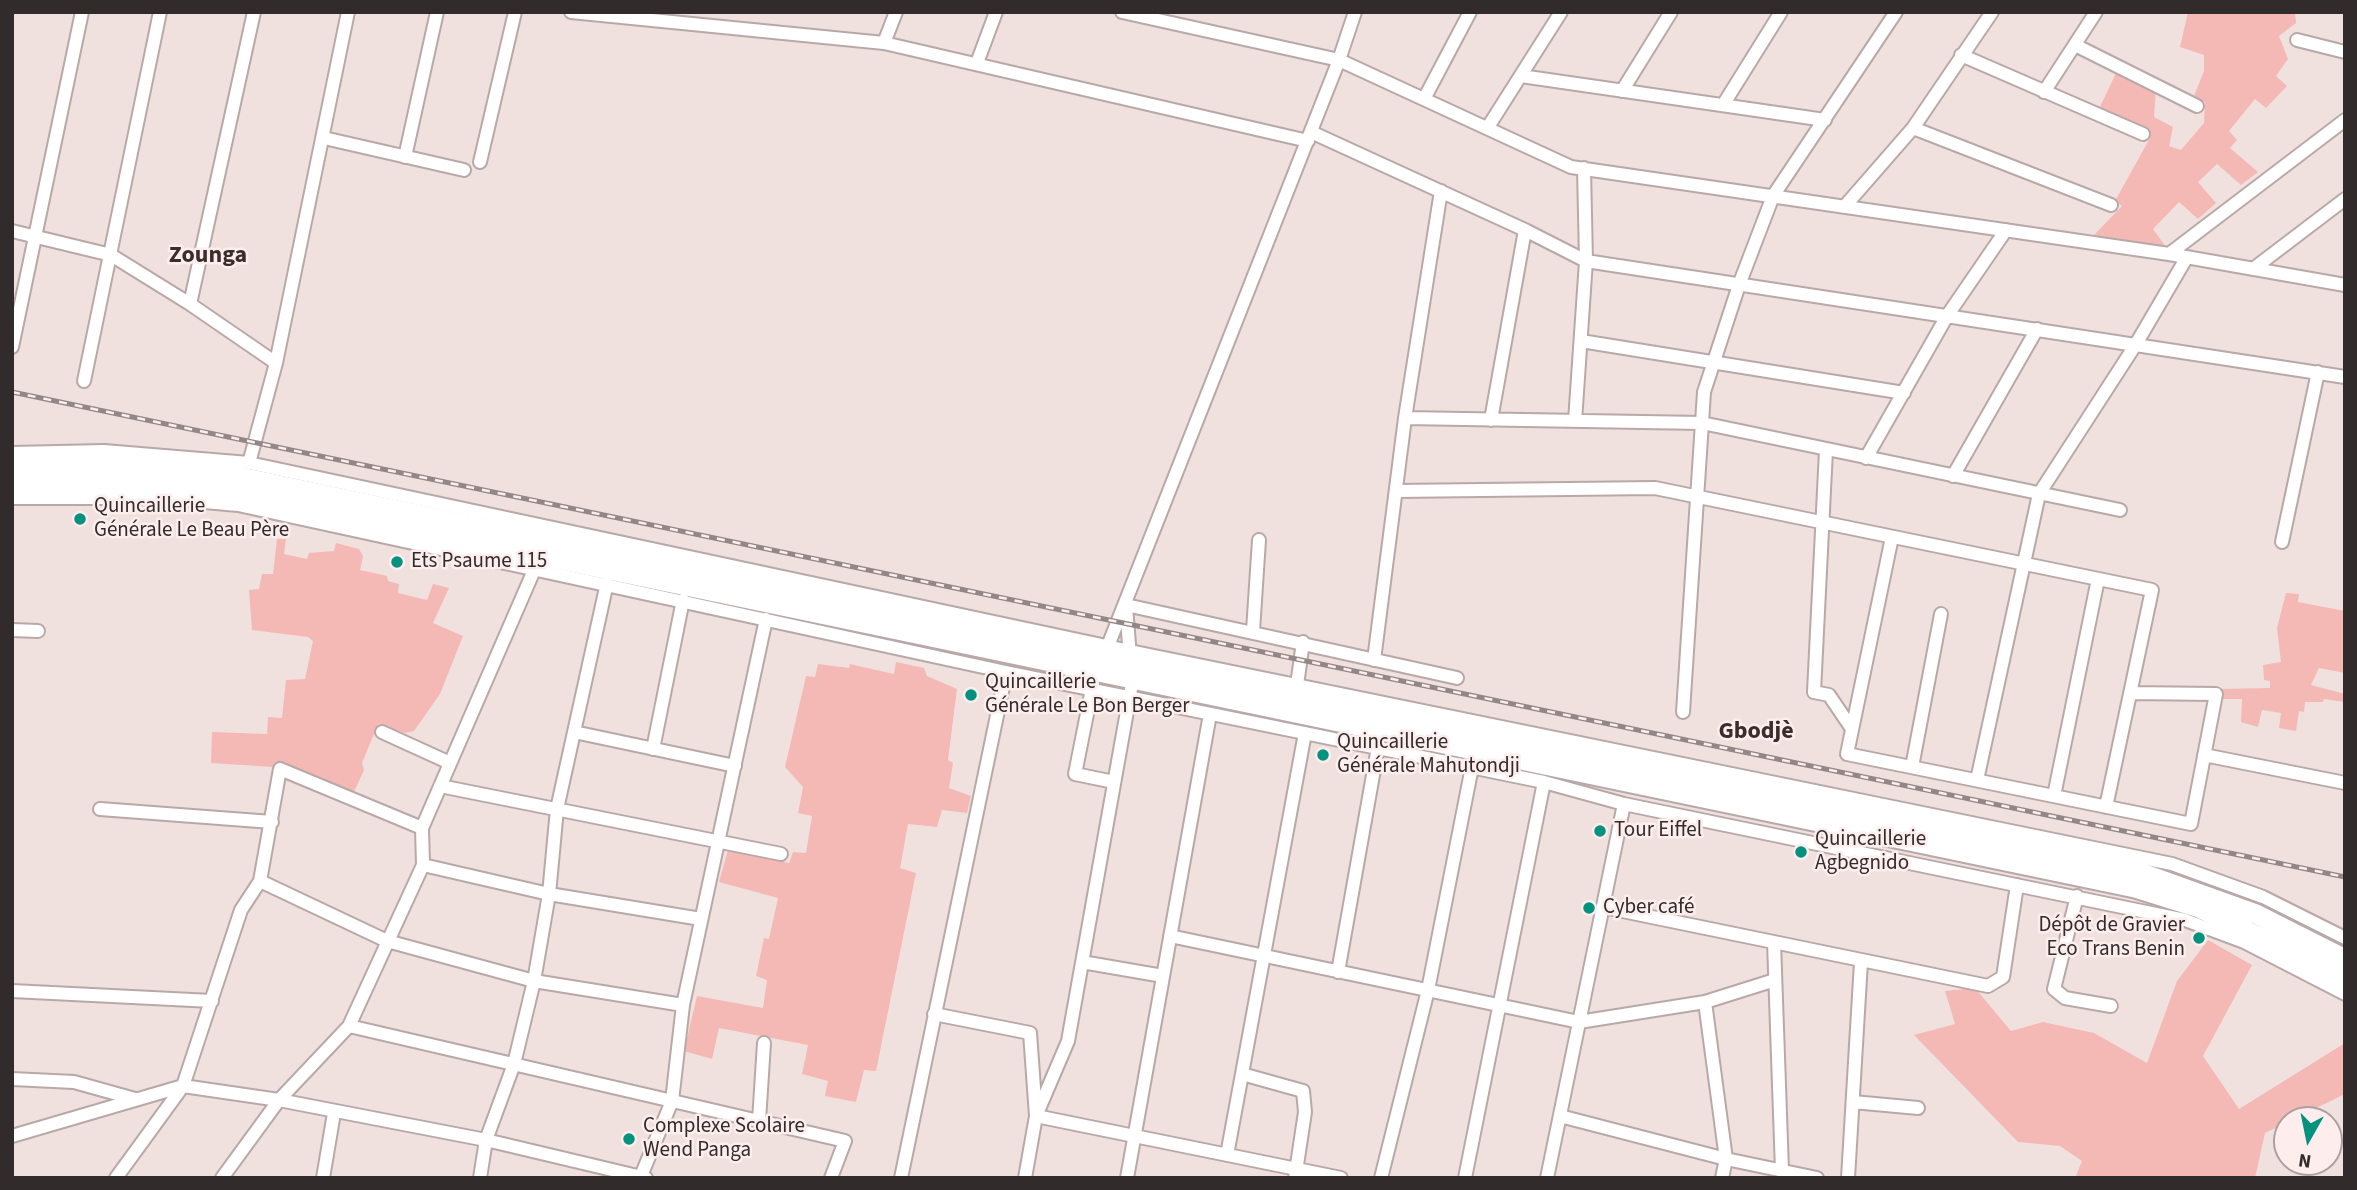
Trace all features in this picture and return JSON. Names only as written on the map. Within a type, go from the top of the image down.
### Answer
[{"type":"highway","points":[[12,467],[116,466],[241,477],[1131,674],[2135,888],[2199,908],[2250,930],[2345,978]]},
{"type":"highway","points":[[12,483],[152,484],[240,493],[1099,667]]},
{"type":"highway","points":[[1131,674],[2139,872],[2256,915],[2345,959]]},
{"type":"street","points":[[12,347],[82,12]]},
{"type":"street","points":[[84,380],[160,12]]},
{"type":"street","points":[[190,304],[254,12]]},
{"type":"street","points":[[249,463],[276,363],[348,12]]},
{"type":"street","points":[[405,157],[437,12]]},
{"type":"street","points":[[480,162],[515,12]]},
{"type":"street","points":[[571,12],[884,43],[1310,136],[1441,191],[1586,261],[2345,377]]},
{"type":"street","points":[[884,43],[896,12]]},
{"type":"street","points":[[977,63],[996,12]]},
{"type":"street","points":[[1122,12],[1339,60],[1571,166],[2169,254],[2345,285]]},
{"type":"street","points":[[1114,782],[1075,775],[1099,667],[1126,605],[1310,136],[1355,12]]},
{"type":"street","points":[[1424,99],[1470,12]]},
{"type":"street","points":[[1488,127],[1561,12]]},
{"type":"street","points":[[1622,91],[1671,12]]},
{"type":"street","points":[[1723,105],[1781,12]]},
{"type":"street","points":[[1683,712],[1704,392],[1739,285],[1773,196],[1896,12]]},
{"type":"street","points":[[1845,206],[1913,128],[1992,12]]},
{"type":"street","points":[[2044,92],[2096,12]]},
{"type":"street","points":[[2297,40],[2345,52]]},
{"type":"street","points":[[2075,45],[2197,106]]},
{"type":"street","points":[[1961,55],[2143,134]]},
{"type":"street","points":[[1521,76],[1825,120]]},
{"type":"street","points":[[2169,254],[2345,120]]},
{"type":"street","points":[[1913,128],[2111,205]]},
{"type":"street","points":[[324,138],[464,170]]},
{"type":"street","points":[[1575,421],[1586,261],[1584,168]]},
{"type":"street","points":[[1374,660],[1405,418],[1441,191]]},
{"type":"street","points":[[2253,268],[2345,199]]},
{"type":"street","points":[[1491,420],[1525,230]]},
{"type":"street","points":[[1866,458],[1947,316],[2006,230]]},
{"type":"street","points":[[12,231],[111,255],[190,304],[276,363]]},
{"type":"street","points":[[1977,780],[2039,494],[2136,344],[2187,257]]},
{"type":"street","points":[[1953,476],[2037,329]]},
{"type":"street","points":[[1581,341],[1904,393]]},
{"type":"street","points":[[2282,542],[2318,372]]},
{"type":"street","points":[[1405,418],[1702,423],[2120,510]]},
{"type":"street","points":[[1826,450],[1814,692],[1829,695],[1852,729]]},
{"type":"street","points":[[12,453],[104,451],[249,463],[1131,674],[1297,685],[2172,864],[2263,897],[2345,938]]},
{"type":"street","points":[[1396,491],[1655,488],[2152,590],[2106,807]]},
{"type":"street","points":[[12,498],[160,498],[238,505],[607,583],[1006,672],[1099,667]]},
{"type":"street","points":[[1892,537],[1847,754],[2191,824],[2216,694],[2130,693]]},
{"type":"street","points":[[1252,631],[1259,540]]},
{"type":"street","points":[[222,1178],[279,1100],[349,1026],[423,865],[422,828],[535,568]]},
{"type":"street","points":[[2054,796],[2098,579]]},
{"type":"street","points":[[480,1178],[486,1140],[514,1064],[534,981],[549,894],[557,809],[607,583]]},
{"type":"street","points":[[653,748],[683,600]]},
{"type":"street","points":[[1126,605],[1457,678]]},
{"type":"street","points":[[1025,1178],[1036,1116],[1068,1041],[1114,782],[1131,674],[1126,605]]},
{"type":"street","points":[[1912,767],[1941,614]]},
{"type":"street","points":[[12,1136],[183,1086],[279,1100],[334,1113],[486,1140],[643,1177],[672,1101],[683,1004],[766,619]]},
{"type":"street","points":[[12,630],[37,631]]},
{"type":"street","points":[[1297,685],[1303,642]]},
{"type":"street","points":[[901,1178],[1006,672]]},
{"type":"street","points":[[1131,674],[1210,714],[1544,782],[1624,804],[2185,920],[2244,942],[2345,994]]},
{"type":"street","points":[[1127,1178],[1210,714]]},
{"type":"street","points":[[382,732],[450,763]]},
{"type":"street","points":[[574,732],[735,766]]},
{"type":"street","points":[[1227,1155],[1304,733]]},
{"type":"street","points":[[1338,972],[1378,747]]},
{"type":"street","points":[[2204,755],[2345,783]]},
{"type":"street","points":[[1381,1178],[1428,990],[1472,767]]},
{"type":"street","points":[[116,1178],[183,1086],[241,910],[260,881],[280,769],[422,828]]},
{"type":"street","points":[[1465,1178],[1544,782]]},
{"type":"street","points":[[440,786],[781,854]]},
{"type":"street","points":[[1547,1178],[1624,804]]},
{"type":"street","points":[[100,809],[272,822]]},
{"type":"street","points":[[423,865],[549,894],[701,919]]},
{"type":"street","points":[[260,881],[387,941],[534,981],[683,1004]]},
{"type":"street","points":[[1603,907],[1988,986],[2003,977],[2017,884]]},
{"type":"street","points":[[2077,896],[2054,989],[2065,998],[2111,1006]]},
{"type":"street","points":[[1170,936],[1579,1022],[1705,1002],[1775,980]]},
{"type":"street","points":[[1774,942],[1782,1171]]},
{"type":"street","points":[[1848,1178],[1861,961]]},
{"type":"street","points":[[1082,962],[1163,976]]},
{"type":"street","points":[[12,991],[212,1001]]},
{"type":"street","points":[[1705,1002],[1726,1159],[1722,1178]]},
{"type":"street","points":[[934,1014],[1030,1033],[1036,1116]]},
{"type":"street","points":[[349,1026],[845,1142],[831,1178]]},
{"type":"street","points":[[759,1121],[764,1043]]},
{"type":"street","points":[[1242,1074],[1303,1091],[1305,1112],[1296,1173]]},
{"type":"street","points":[[12,1079],[74,1082],[137,1100]]},
{"type":"street","points":[[1853,1102],[1918,1108]]},
{"type":"street","points":[[323,1178],[334,1113]]},
{"type":"street","points":[[1560,1115],[1726,1159],[1817,1178]]},
{"type":"street","points":[[1036,1116],[1227,1155],[1296,1173],[1340,1178]]},
{"type":"shaded area","points":[[2188,12],[2295,12],[2296,23],[2279,36],[2288,59],[2276,76],[2287,86],[2266,108],[2255,99],[2229,131],[2237,140],[2230,148],[2258,172],[2241,185],[2217,164],[2198,182],[2216,203],[2198,219],[2179,202],[2153,229],[2166,247],[2094,235],[2122,206],[2115,201],[2150,138],[2098,111],[2117,71],[2156,90],[2154,117],[2173,127],[2169,146],[2181,150],[2204,123],[2205,102],[2194,96],[2204,71],[2204,55],[2180,47]]},
{"type":"shaded area","points":[[277,539],[286,539],[284,554],[307,559],[309,553],[334,551],[336,543],[359,549],[363,556],[360,570],[387,576],[388,581],[399,584],[398,593],[427,600],[433,584],[449,588],[433,623],[463,636],[440,694],[414,731],[405,733],[378,724],[362,763],[364,770],[353,794],[281,763],[273,767],[211,763],[212,732],[267,734],[268,717],[282,718],[286,680],[305,679],[313,641],[308,637],[252,630],[249,590],[259,589],[262,574],[273,574]]},
{"type":"shaded area","points":[[2286,593],[2299,594],[2298,602],[2345,611],[2345,673],[2319,668],[2311,685],[2345,694],[2345,702],[2324,699],[2323,702],[2305,702],[2304,712],[2299,711],[2296,731],[2279,728],[2281,713],[2262,710],[2258,727],[2241,722],[2242,699],[2221,699],[2221,689],[2270,688],[2270,681],[2264,680],[2263,665],[2281,662],[2277,628]]},
{"type":"shaded area","points":[[896,662],[924,668],[927,676],[957,689],[948,760],[953,763],[949,788],[971,796],[967,813],[942,810],[937,827],[908,824],[900,868],[916,873],[876,1071],[864,1070],[856,1102],[825,1096],[828,1081],[802,1074],[808,1045],[719,1028],[712,1059],[684,1051],[697,996],[763,1008],[767,980],[756,976],[764,938],[769,939],[778,898],[719,882],[728,850],[789,863],[793,852],[806,853],[812,816],[798,813],[803,787],[785,767],[806,676],[815,677],[818,664],[849,668],[850,664],[894,674]]},
{"type":"shaded area","points":[[2208,940],[2252,965],[2203,1056],[2239,1109],[2345,1043],[2345,1094],[2320,1106],[2273,1106],[2273,1129],[2265,1133],[2255,1178],[2075,1178],[2082,1161],[2060,1146],[2018,1142],[1914,1035],[1955,1024],[1945,991],[1975,988],[2011,1031],[2043,1022],[2094,1033],[2147,1063],[2177,981]]},
{"type":"railway","points":[[12,392],[2345,877]]},
{"type":"place","name":"Quincaillerie Générale Le Beau Père","points":[[80,519]]},
{"type":"place","name":"Ets Psaume 115","points":[[397,562]]},
{"type":"place","name":"Quincaillerie Générale Le Bon Berger","points":[[971,695]]},
{"type":"place","name":"Quincaillerie Générale Mahutondji","points":[[1323,755]]},
{"type":"place","name":"Tour Eiffel","points":[[1600,831]]},
{"type":"place","name":"Quincaillerie Agbegnido","points":[[1801,852]]},
{"type":"place","name":"Cyber café","points":[[1589,908]]},
{"type":"place","name":"Dépôt de Gravier Eco Trans Benin","points":[[2199,938]]},
{"type":"place","name":"Complexe Scolaire Wend Panga","points":[[629,1139]]},
{"type":"district","name":"Zounga","points":[[208,257]]},
{"type":"district","name":"Gbodjè","points":[[1756,733]]}]
